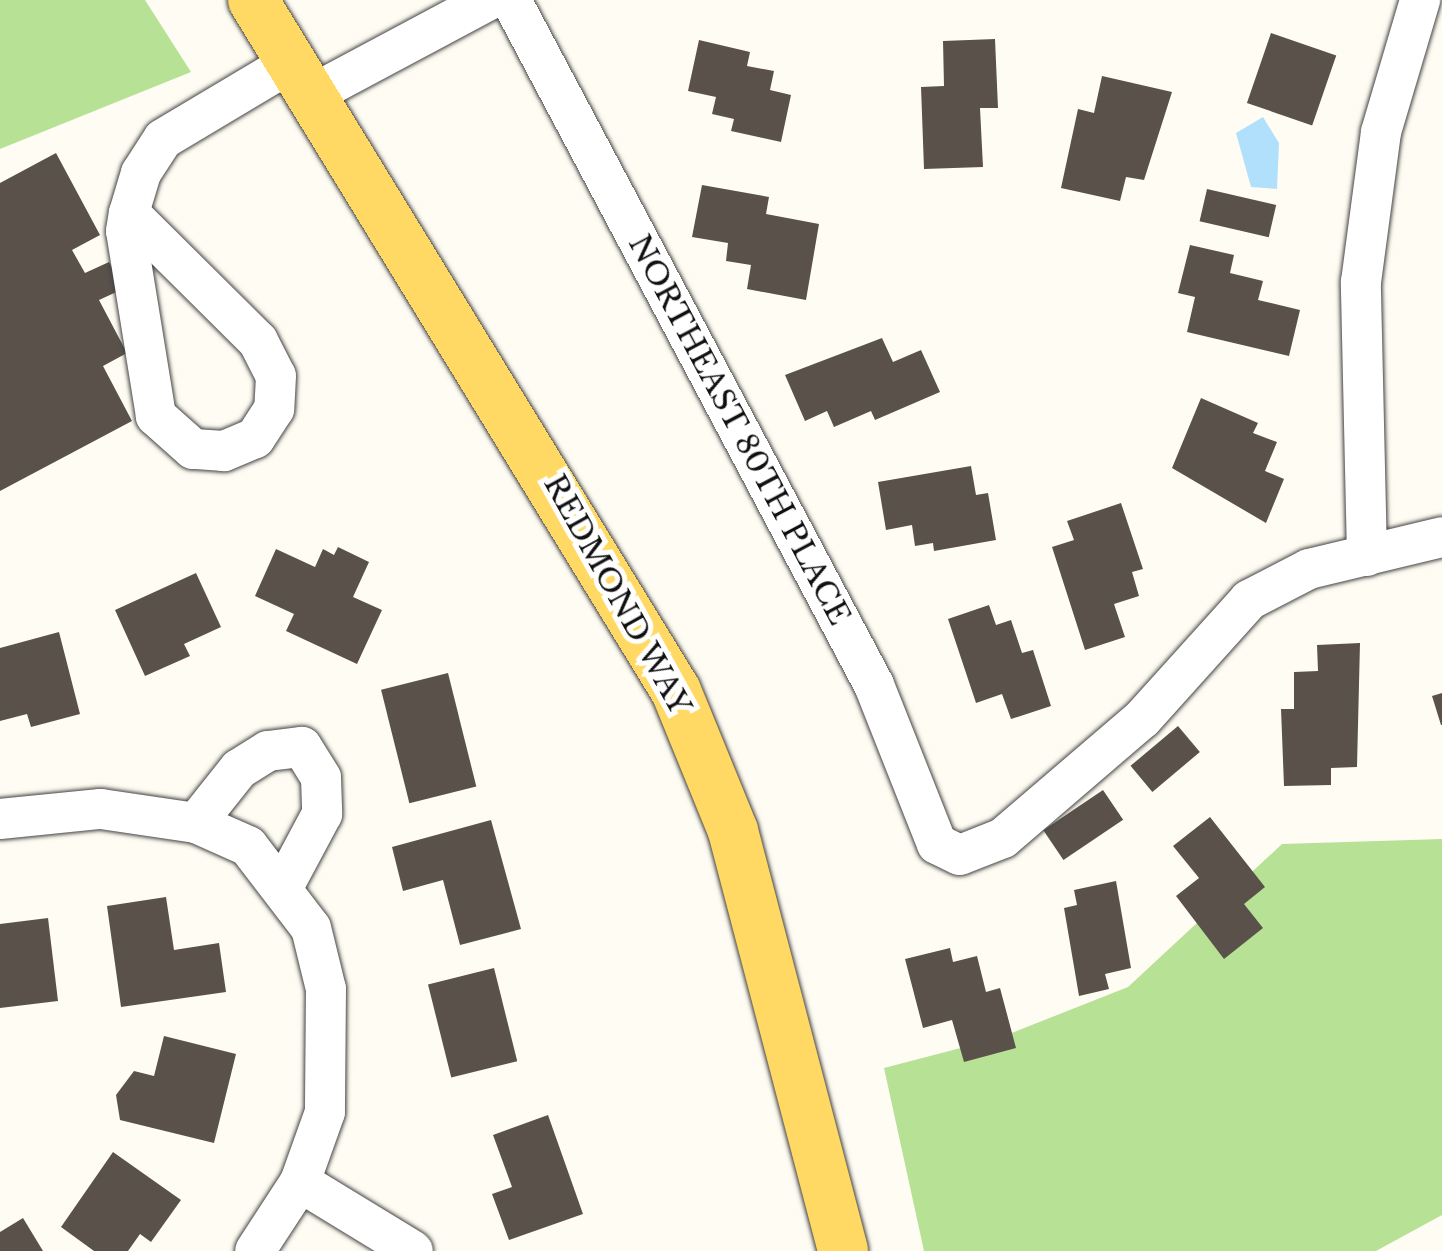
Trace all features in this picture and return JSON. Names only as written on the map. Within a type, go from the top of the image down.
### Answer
[{"type":"main road","name":"REDMOND WAY","points":[[253,0],[676,692],[733,832],[843,1251]]},
{"type":"street","points":[[129,213],[258,341],[276,376],[274,409],[255,438],[224,451],[193,449],[156,416],[129,213],[163,140],[488,0]]},
{"type":"street","name":"NORTHEAST 80TH PLACE","points":[[511,0],[874,685],[925,825],[960,855],[1004,838],[1142,719],[1249,600],[1309,569],[1367,556]]},
{"type":"street","points":[[1420,0],[1382,132],[1361,282],[1367,556],[1442,537]]},
{"type":"street","points":[[196,824],[239,770],[268,751],[302,747],[321,778],[322,814],[283,886]]},
{"type":"street","points":[[0,820],[101,809],[196,824],[248,846],[283,886],[311,928],[326,989],[325,1112],[300,1182],[255,1251]]},
{"type":"street","points":[[300,1182],[413,1251]]},
{"type":"green space","points":[[0,0],[145,0],[191,72],[0,149]]},
{"type":"green space","points":[[1442,839],[1442,1215],[1376,1251],[924,1251],[884,1068],[999,1038],[1128,987],[1282,844]]},
{"type":"water","points":[[1263,117],[1279,143],[1277,189],[1251,187],[1236,133]]},
{"type":"building","points":[[1271,33],[1336,55],[1312,125],[1247,103]]},
{"type":"building","points":[[995,39],[998,108],[980,108],[983,167],[924,169],[921,87],[944,86],[943,41]]},
{"type":"building","points":[[699,40],[750,52],[747,66],[774,71],[770,90],[791,95],[781,142],[731,131],[734,119],[712,114],[716,97],[688,91]]},
{"type":"building","points":[[1102,76],[1172,92],[1144,180],[1126,177],[1120,201],[1061,188],[1078,109],[1094,113]]},
{"type":"building","points":[[56,153],[100,235],[72,250],[85,273],[109,262],[123,289],[99,300],[127,353],[103,366],[132,421],[0,491],[0,183]]},
{"type":"building","points":[[702,185],[769,197],[766,214],[819,224],[806,300],[747,289],[751,265],[726,261],[728,243],[692,237]]},
{"type":"building","points":[[1207,189],[1276,205],[1269,237],[1200,221]]},
{"type":"building","points":[[1190,245],[1234,255],[1230,273],[1263,281],[1258,300],[1300,310],[1289,356],[1187,332],[1195,297],[1178,293]]},
{"type":"building","points":[[882,338],[893,362],[921,350],[940,392],[875,420],[871,411],[834,427],[827,411],[805,421],[785,375]]},
{"type":"building","points":[[1201,398],[1258,423],[1253,433],[1277,442],[1265,471],[1284,479],[1266,523],[1172,468]]},
{"type":"building","points":[[971,466],[976,495],[988,493],[996,540],[934,551],[933,543],[915,546],[912,525],[886,530],[878,482]]},
{"type":"building","points":[[1121,503],[1143,569],[1132,572],[1139,596],[1114,604],[1125,637],[1085,650],[1052,547],[1074,540],[1067,521]]},
{"type":"building","points":[[338,547],[369,562],[353,597],[382,610],[357,664],[286,631],[294,614],[255,596],[276,549],[315,567],[323,549],[334,555]]},
{"type":"building","points":[[196,573],[221,627],[184,644],[190,656],[145,676],[115,610]]},
{"type":"building","points":[[989,605],[996,625],[1011,620],[1022,653],[1033,650],[1051,706],[1011,719],[1002,694],[976,703],[948,619]]},
{"type":"building","points":[[59,632],[80,714],[31,727],[27,714],[0,721],[0,648]]},
{"type":"building","points":[[1360,643],[1357,767],[1331,768],[1331,785],[1284,786],[1281,709],[1294,709],[1294,672],[1318,671],[1317,645]]},
{"type":"building","points":[[448,673],[476,787],[409,803],[381,690]]},
{"type":"building","points":[[1442,693],[1442,725],[1441,725],[1432,696]]},
{"type":"building","points":[[1178,726],[1200,752],[1152,792],[1131,766]]},
{"type":"building","points":[[1103,790],[1123,820],[1063,860],[1043,830]]},
{"type":"building","points":[[1210,817],[1265,887],[1244,904],[1263,928],[1224,959],[1176,896],[1199,878],[1173,846]]},
{"type":"building","points":[[491,820],[521,929],[460,945],[443,880],[403,891],[392,847]]},
{"type":"building","points":[[1116,881],[1131,968],[1105,974],[1109,989],[1079,996],[1064,908],[1077,905],[1074,890]]},
{"type":"building","points":[[166,897],[174,950],[219,943],[226,992],[121,1007],[107,906]]},
{"type":"building","points":[[48,918],[58,1001],[0,1008],[0,924]]},
{"type":"building","points":[[950,948],[953,962],[977,956],[986,992],[1000,988],[1016,1048],[964,1062],[952,1020],[923,1028],[905,959]]},
{"type":"building","points":[[494,968],[517,1061],[451,1078],[428,984]]},
{"type":"building","points":[[164,1036],[236,1054],[214,1143],[120,1120],[116,1095],[134,1071],[154,1076]]},
{"type":"building","points":[[548,1115],[583,1214],[509,1240],[492,1194],[512,1187],[493,1135]]},
{"type":"building","points":[[113,1152],[181,1200],[151,1242],[140,1234],[128,1251],[94,1251],[61,1227]]},
{"type":"building","points":[[23,1218],[43,1251],[0,1251],[0,1232]]}]
